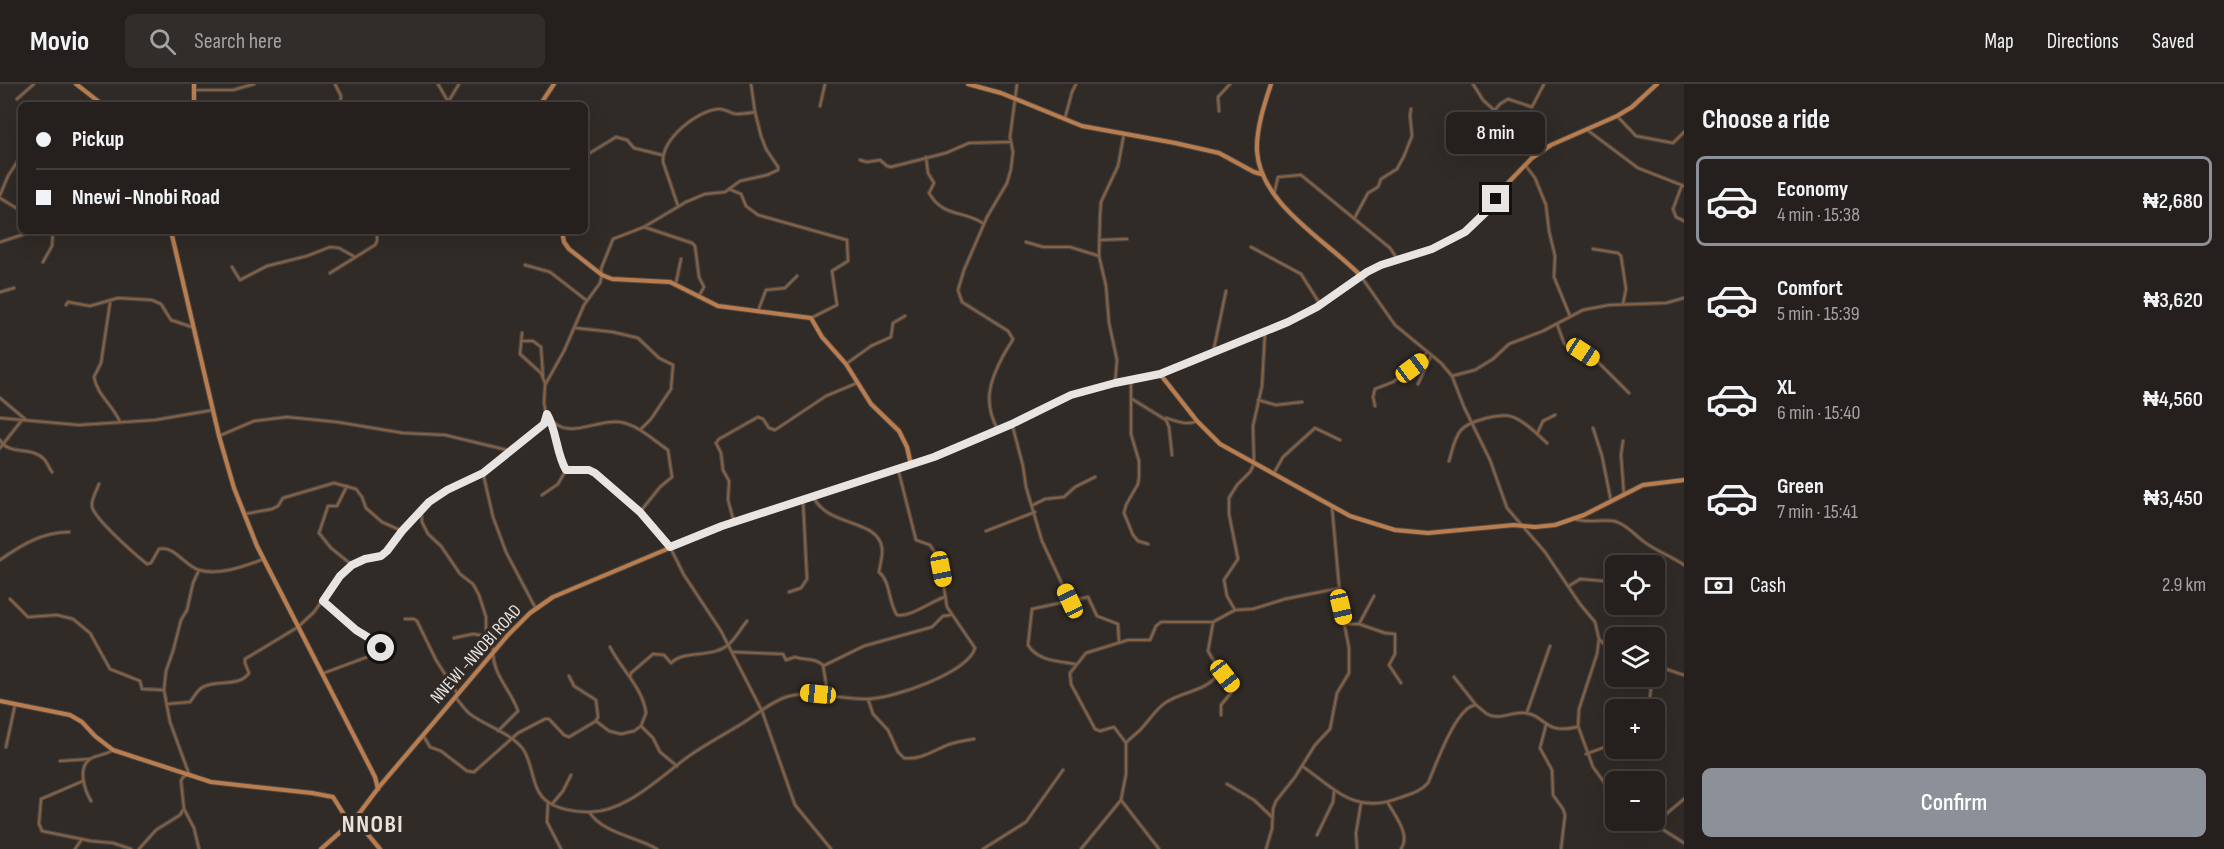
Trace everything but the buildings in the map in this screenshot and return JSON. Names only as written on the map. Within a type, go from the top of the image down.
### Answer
[{"type":"main road","points":[[76,84],[99,102]]},
{"type":"main road","points":[[194,84],[194,102]]},
{"type":"main road","points":[[542,102],[554,84]]},
{"type":"main road","points":[[968,84],[1015,98],[1064,120],[1219,153],[1261,174]]},
{"type":"main road","points":[[1270,84],[1257,138],[1257,158],[1261,174],[1291,214],[1360,275]]},
{"type":"main road","name":"NNEWI -NNOBI ROAD","points":[[321,849],[355,819],[492,653],[536,609],[571,588],[734,522],[911,465],[1012,424],[1071,395],[1160,374],[1302,316],[1321,305],[1360,275],[1381,265],[1432,249],[1465,232],[1487,211],[1524,164],[1540,152],[1617,116],[1637,103],[1657,84]]},
{"type":"main road","points":[[172,234],[219,436],[232,481],[264,559],[324,673],[375,777],[378,789]]},
{"type":"main road","points":[[563,234],[564,242],[569,249],[602,275],[612,279],[660,280],[676,284],[718,306],[811,318],[822,337],[846,364],[877,411],[899,431],[907,447],[911,465]]},
{"type":"main road","points":[[1160,374],[1197,421],[1220,444],[1332,507],[1372,524],[1428,533],[1522,525],[1555,525],[1575,519],[1643,485],[1684,480]]},
{"type":"main road","points":[[0,701],[76,717],[112,750],[211,782],[327,795],[336,800],[350,824]]},
{"type":"main road","points":[[375,777],[385,781]]},
{"type":"main road","points":[[355,819],[380,849]]},
{"type":"street","points":[[17,99],[34,84]]},
{"type":"street","points":[[195,90],[233,90],[254,84]]},
{"type":"street","points":[[335,84],[341,96],[340,102]]},
{"type":"street","points":[[438,84],[448,102]]},
{"type":"street","points":[[450,102],[459,84]]},
{"type":"street","points":[[545,385],[575,328],[586,300],[600,284],[601,269],[613,239],[644,227],[678,206],[705,194],[721,193],[740,181],[778,170],[761,136],[751,84]]},
{"type":"street","points":[[820,106],[825,84]]},
{"type":"street","points":[[998,430],[990,413],[989,395],[995,371],[1013,339],[1008,331],[962,302],[958,294],[964,270],[984,224],[1009,176],[1013,152],[1010,142],[1017,84]]},
{"type":"street","points":[[1064,120],[1071,92],[1076,84]]},
{"type":"street","points":[[1219,111],[1218,97],[1230,84]]},
{"type":"street","points":[[1473,84],[1494,111],[1540,152]]},
{"type":"street","points":[[1494,111],[1508,99],[1532,107],[1544,84]]},
{"type":"street","points":[[678,206],[665,171],[663,155],[681,127],[703,113],[718,109],[734,114],[755,112]]},
{"type":"street","points":[[1355,217],[1368,193],[1378,187],[1381,179],[1397,169],[1404,156],[1412,136],[1411,109]]},
{"type":"street","points":[[1617,116],[1636,136],[1673,143],[1684,132]]},
{"type":"street","points":[[1586,129],[1638,168],[1683,185],[1673,213],[1684,221]]},
{"type":"street","points":[[1115,383],[1117,360],[1109,323],[1106,286],[1099,256],[1099,240],[1101,202],[1119,166],[1124,134]]},
{"type":"street","points":[[588,154],[616,137],[627,140],[634,148],[663,155]]},
{"type":"street","points":[[860,160],[867,162],[880,160],[891,167],[955,150],[971,142],[1010,142]]},
{"type":"street","points":[[926,157],[928,173],[934,183],[929,193],[933,200],[950,212],[984,224]]},
{"type":"street","points":[[18,161],[8,176],[0,196],[18,209]]},
{"type":"street","points":[[1524,164],[1535,178],[1546,205],[1555,256],[1554,278],[1570,317]]},
{"type":"street","points":[[1274,194],[1278,177],[1298,174],[1355,217],[1390,248],[1398,260]]},
{"type":"street","points":[[729,189],[741,194],[746,206],[758,215],[847,240],[848,261],[832,272],[837,305],[811,318]]},
{"type":"street","points":[[644,227],[664,232],[694,246],[699,277],[704,287],[698,297]]},
{"type":"street","points":[[0,242],[25,234]]},
{"type":"street","points":[[43,262],[52,246],[53,234]]},
{"type":"street","points":[[330,273],[375,245],[377,234]]},
{"type":"street","points":[[1099,240],[1127,239]]},
{"type":"street","points":[[1026,242],[1043,247],[1070,247],[1099,256]]},
{"type":"street","points":[[232,267],[240,280],[267,266],[332,246],[355,257]]},
{"type":"street","points":[[1251,247],[1301,274],[1321,305]]},
{"type":"street","points":[[1593,249],[1618,253],[1621,256],[1626,289],[1623,304]]},
{"type":"street","points":[[676,284],[681,259]]},
{"type":"street","points":[[525,265],[550,272],[586,300]]},
{"type":"street","points":[[1360,275],[1395,325],[1452,376],[1490,460],[1508,508],[1545,552],[1595,622],[1599,639],[1579,709],[1578,726],[1586,754],[1605,786]]},
{"type":"street","points":[[758,311],[766,290],[785,288],[797,276]]},
{"type":"street","points":[[0,292],[14,288]]},
{"type":"street","points":[[1213,353],[1226,291]]},
{"type":"street","points":[[66,305],[69,301],[90,306],[130,297],[156,301],[161,304],[171,320],[194,328]]},
{"type":"street","points":[[1452,376],[1474,370],[1509,344],[1557,324],[1583,310],[1623,304],[1666,303],[1684,298]]},
{"type":"street","points":[[110,302],[101,363],[94,377],[102,395],[115,410],[120,422]]},
{"type":"street","points":[[846,364],[871,345],[891,337],[894,321],[905,316]]},
{"type":"street","points":[[1557,324],[1560,337],[1567,346],[1577,348],[1598,361],[1629,393]]},
{"type":"street","points":[[575,328],[613,332],[638,338],[653,354],[674,365],[671,388],[651,419],[641,429]]},
{"type":"street","points":[[1235,610],[1227,596],[1224,580],[1238,559],[1229,514],[1229,498],[1254,464],[1253,426],[1264,368],[1265,332]]},
{"type":"street","points":[[522,333],[520,354],[544,379]]},
{"type":"street","points":[[521,341],[533,341],[541,347],[545,385],[544,403],[552,421],[558,450],[566,470]]},
{"type":"street","points":[[1375,406],[1373,398],[1376,389],[1393,382],[1422,360],[1427,352]]},
{"type":"street","points":[[1418,384],[1431,355]]},
{"type":"street","points":[[1131,381],[1131,434],[1139,461],[1139,477],[1124,513],[1133,535],[1138,541],[1148,544]]},
{"type":"street","points":[[734,522],[728,500],[729,481],[723,470],[717,441],[756,418],[763,419],[770,428],[779,428],[826,396],[857,382]]},
{"type":"street","points":[[0,398],[27,421]]},
{"type":"street","points":[[1132,399],[1180,423],[1197,421]]},
{"type":"street","points":[[1258,400],[1275,405],[1302,402]]},
{"type":"street","points":[[0,418],[79,425],[171,418],[213,410]]},
{"type":"street","points":[[167,704],[190,702],[198,690],[211,683],[242,679],[249,673],[245,659],[298,627],[323,601],[340,576],[352,565],[365,559],[381,556],[421,510],[447,490],[483,473],[544,424],[547,414]]},
{"type":"street","points":[[1449,461],[1456,436],[1463,428],[1504,414],[1518,419],[1547,442]]},
{"type":"street","points":[[1537,434],[1543,421],[1555,415]]},
{"type":"street","points":[[219,436],[254,421],[287,417],[337,422],[403,433],[445,435],[508,451]]},
{"type":"street","points":[[1164,417],[1169,427],[1172,455]]},
{"type":"street","points":[[0,448],[22,420]]},
{"type":"street","points":[[552,421],[567,429],[619,422],[641,429],[644,434],[668,450],[672,477],[660,487],[640,512]]},
{"type":"street","points":[[1012,424],[1026,486],[1042,541],[1070,601]]},
{"type":"street","points":[[1593,428],[1612,502]]},
{"type":"street","points":[[1274,473],[1283,457],[1313,429],[1340,440]]},
{"type":"street","points":[[0,440],[3,445],[36,453],[43,458],[52,472]]},
{"type":"street","points":[[1623,441],[1621,455],[1624,496]]},
{"type":"street","points":[[405,619],[417,621],[436,660],[468,712],[511,738],[521,747],[529,759],[539,794],[552,804],[590,813],[630,799],[648,789],[704,746],[783,698],[799,693],[868,699],[899,695],[946,674],[972,655],[975,651],[974,645],[951,615],[945,597],[941,569],[934,551],[930,545],[918,541],[915,537],[898,469]]},
{"type":"street","points":[[542,495],[558,484],[566,470]]},
{"type":"street","points":[[566,470],[592,471],[640,512],[670,547],[679,568],[733,652],[762,711],[792,801],[831,849]]},
{"type":"street","points":[[483,473],[493,517],[506,552],[536,609]]},
{"type":"street","points":[[1033,505],[1045,499],[1064,497],[1075,487],[1095,477]]},
{"type":"street","points":[[245,514],[272,509],[278,506],[283,498],[328,483],[347,486],[360,492],[366,508],[382,522],[402,531]]},
{"type":"street","points":[[99,484],[92,502],[93,510],[112,534],[147,564],[151,563],[159,549],[164,548],[171,550],[182,561],[199,570],[231,570],[264,559]]},
{"type":"street","points":[[347,486],[338,505],[328,506],[319,533],[331,548],[352,565]]},
{"type":"street","points":[[813,496],[821,510],[868,529],[876,536],[882,547],[879,572],[884,576],[897,615],[908,615],[945,597]]},
{"type":"street","points":[[789,592],[801,588],[807,579],[803,499]]},
{"type":"street","points":[[1266,849],[1276,801],[1315,745],[1330,729],[1337,693],[1349,673],[1349,648],[1332,507]]},
{"type":"street","points":[[421,510],[422,522],[428,534],[441,546],[460,574],[473,584],[479,595],[486,617],[485,636],[493,647],[492,653],[499,678],[505,684],[518,711],[498,731]]},
{"type":"street","points":[[986,531],[1035,512]]},
{"type":"street","points":[[1575,519],[1620,523],[1642,540],[1684,565]]},
{"type":"street","points":[[0,560],[40,537],[58,532],[69,532]]},
{"type":"street","points":[[199,570],[166,671],[164,690],[170,722],[189,774],[181,781],[184,809],[194,828],[199,849]]},
{"type":"street","points":[[1569,586],[1580,579],[1605,581]]},
{"type":"street","points":[[1081,849],[1121,800],[1126,774],[1126,743],[1114,727],[1100,731],[1095,729],[1070,680],[1070,673],[1086,653],[1119,642],[1150,640],[1156,626],[1161,622],[1213,622],[1235,610],[1253,609],[1285,599],[1340,588]]},
{"type":"street","points":[[1359,624],[1374,596]]},
{"type":"street","points":[[1076,664],[1041,658],[1033,654],[1028,645],[1032,609],[1088,597],[1097,616],[1118,624],[1119,642]]},
{"type":"street","points":[[10,599],[28,616],[57,615],[73,619],[90,633],[110,669],[140,681],[145,691],[164,690]]},
{"type":"street","points":[[323,601],[356,630],[381,646],[378,653],[324,673]]},
{"type":"street","points":[[823,666],[864,646],[932,627],[943,616],[951,615]]},
{"type":"street","points":[[630,677],[631,673],[653,654],[663,655],[670,663],[682,656],[703,655],[729,645],[747,621]]},
{"type":"street","points":[[1213,622],[1208,651],[1219,671],[1235,688],[1221,705],[1221,716]]},
{"type":"street","points":[[1345,624],[1359,624],[1384,633],[1395,634],[1395,654],[1389,665],[1401,683]]},
{"type":"street","points":[[454,638],[472,634],[485,636]]},
{"type":"street","points":[[1599,639],[1605,645]]},
{"type":"street","points":[[1527,713],[1550,646]]},
{"type":"street","points":[[596,721],[609,731],[621,734],[634,731],[641,726],[646,708],[637,687],[617,662],[610,647]]},
{"type":"street","points":[[733,652],[783,654],[786,660],[795,657],[804,660],[812,658],[823,666],[828,696]]},
{"type":"street","points":[[1665,669],[1684,675]]},
{"type":"street","points":[[1126,743],[1163,704],[1207,685],[1216,678],[1219,671]]},
{"type":"street","points":[[423,735],[430,747],[441,751],[470,772],[474,772],[488,761],[511,738],[547,718],[569,737],[596,721],[598,717],[596,700],[574,686],[569,676]]},
{"type":"street","points":[[1454,677],[1476,705],[1487,714],[1495,716],[1527,713],[1546,725],[1560,729],[1578,726]]},
{"type":"street","points":[[868,699],[873,714],[888,730],[903,758],[911,759],[928,755],[951,744],[974,739]]},
{"type":"street","points":[[6,747],[16,704]]},
{"type":"street","points":[[1302,766],[1325,782],[1334,792],[1361,802],[1377,805],[1388,803],[1422,789],[1428,783],[1459,716],[1470,706],[1476,705]]},
{"type":"street","points":[[1546,725],[1540,748],[1552,770],[1553,795],[1563,809],[1561,849]]},
{"type":"street","points":[[641,726],[653,738],[660,752],[677,766]]},
{"type":"street","points":[[1586,754],[1605,747]]},
{"type":"street","points":[[60,761],[90,759],[112,750]]},
{"type":"street","points":[[90,759],[82,781],[91,801]]},
{"type":"street","points":[[982,849],[1026,822],[1063,770]]},
{"type":"street","points":[[552,804],[563,791],[571,775]]},
{"type":"street","points":[[82,781],[44,797],[40,801],[39,824],[42,831],[112,843],[131,849]]},
{"type":"street","points":[[1227,784],[1254,800],[1272,817]]},
{"type":"street","points":[[1317,835],[1333,802],[1334,792]]},
{"type":"street","points":[[1121,800],[1159,849]]},
{"type":"street","points":[[1665,815],[1684,800]]},
{"type":"street","points":[[548,802],[547,822],[561,849]]},
{"type":"street","points":[[1356,849],[1361,802]]},
{"type":"street","points":[[1388,803],[1404,832],[1405,840],[1401,849]]},
{"type":"street","points":[[139,849],[156,830],[180,815],[184,809]]},
{"type":"street","points":[[590,813],[597,821],[609,828],[657,849]]},
{"type":"street","points":[[1665,831],[1684,843]]},
{"type":"street","points":[[75,849],[82,839]]},
{"type":"district","name":"NNOBI","points":[[373,824]]},
{"type":"route","points":[[381,648],[379,644],[356,630],[323,601],[340,576],[352,565],[365,559],[381,556],[429,502],[459,483],[483,473],[544,424],[547,414],[552,421],[558,450],[566,470],[568,472],[589,470],[595,473],[633,505],[670,547],[777,507],[934,457],[1012,424],[1071,395],[1175,369],[1288,322],[1334,296],[1360,275],[1381,265],[1432,249],[1465,232],[1478,221],[1496,199]]}]
